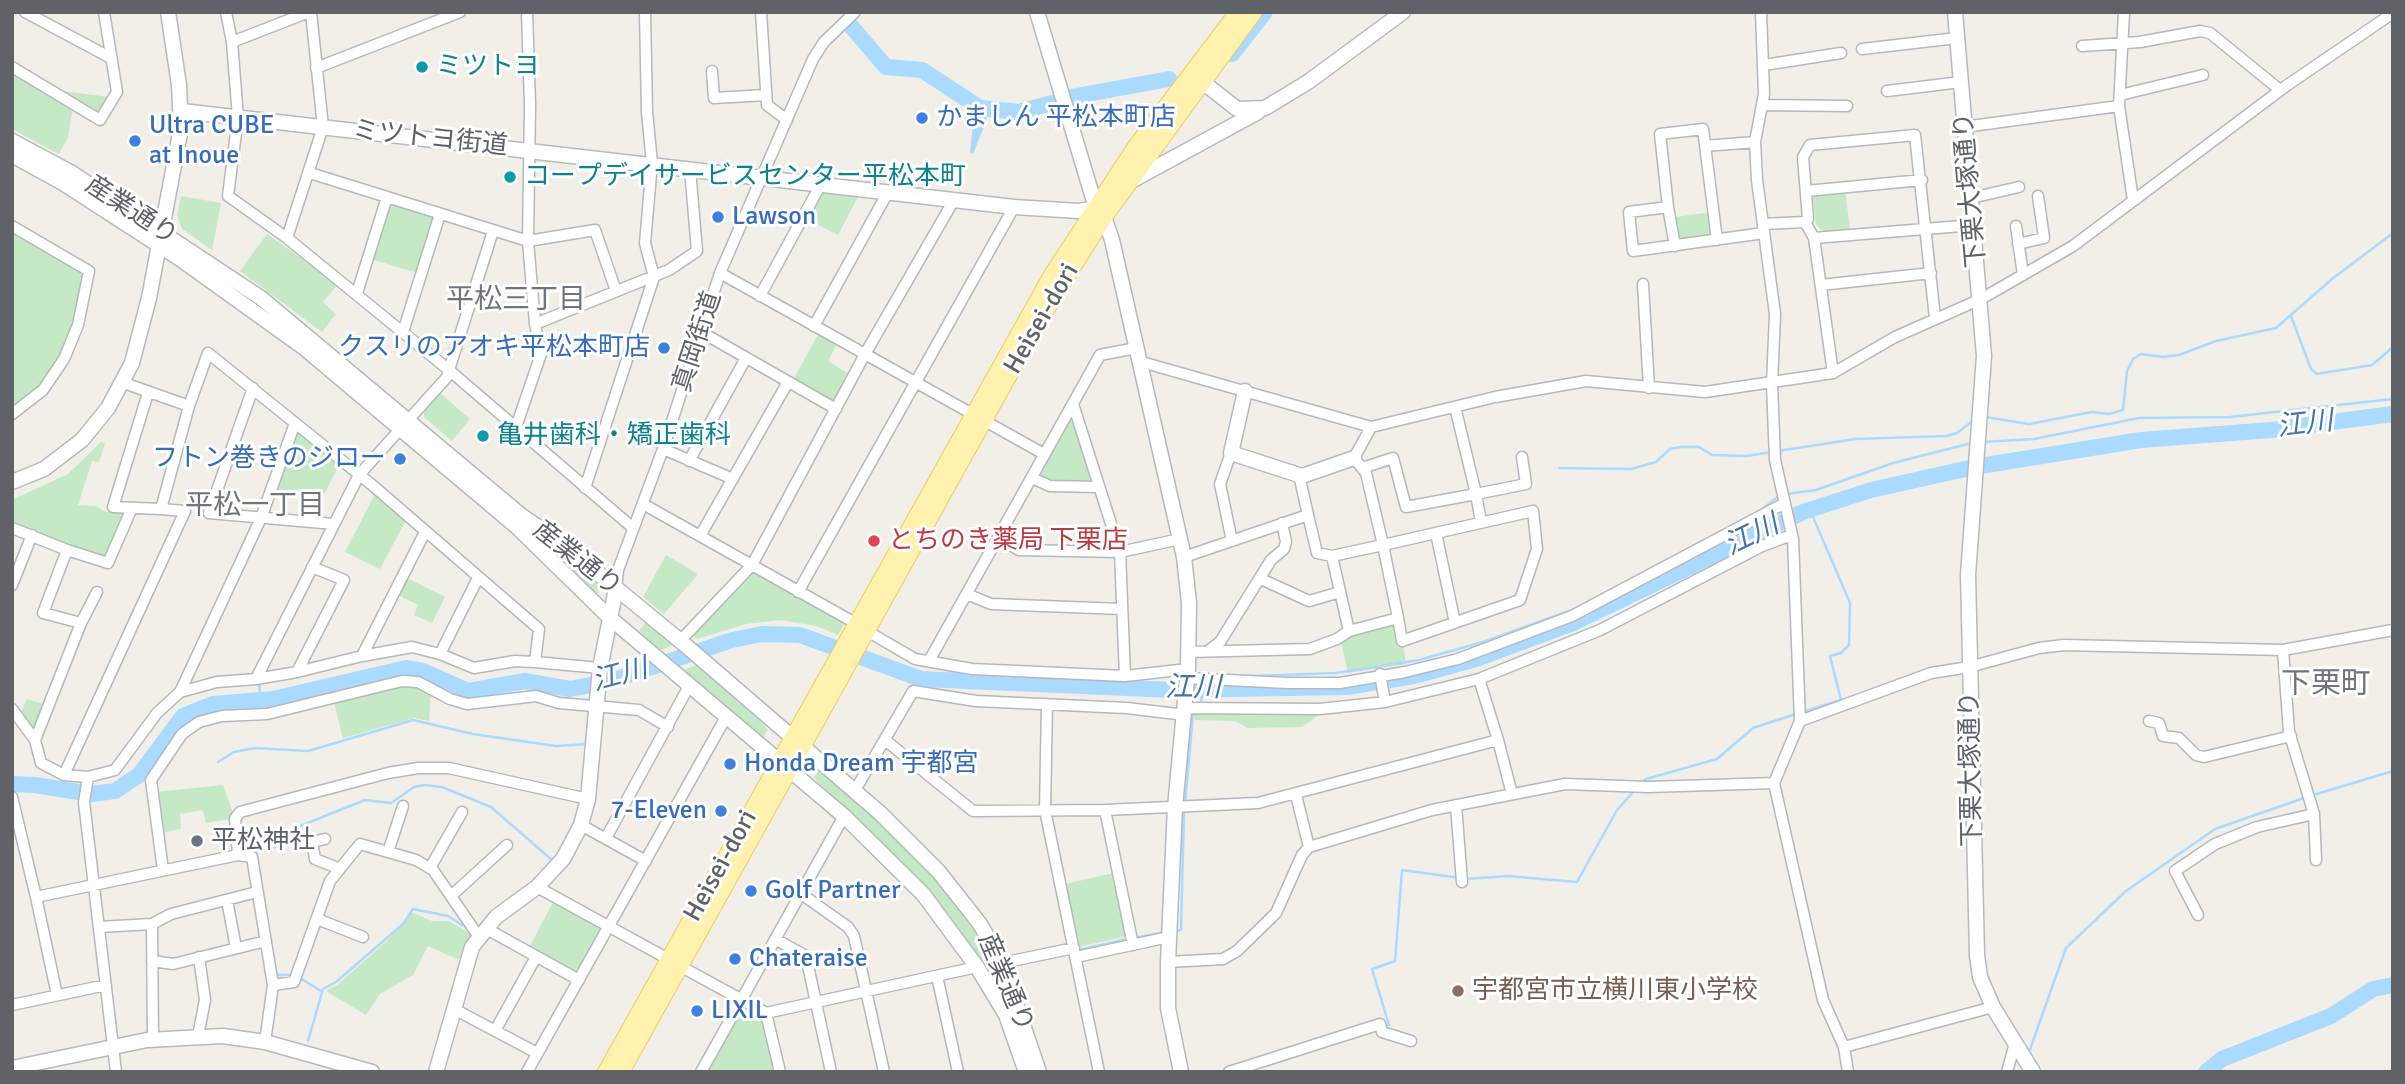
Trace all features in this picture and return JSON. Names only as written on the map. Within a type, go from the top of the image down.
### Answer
[{"type":"main road","name":"Heisei-dori","points":[[1100,213],[1129,182],[1238,12]]},
{"type":"main road","name":"Heisei-dori","points":[[621,1072],[675,963],[978,417],[1039,321],[1135,148],[1254,12]]},
{"type":"main road","name":"Heisei-dori","points":[[606,1072],[675,963]]},
{"type":"street","points":[[25,12],[46,17],[111,58]]},
{"type":"street","points":[[12,67],[100,120],[117,92],[104,12]]},
{"type":"street","points":[[12,482],[44,469],[82,440],[124,383],[141,335],[178,149],[182,111],[168,12]]},
{"type":"street","points":[[226,12],[232,42],[238,117],[228,196],[356,293],[634,528]]},
{"type":"street","points":[[232,42],[310,12],[323,127],[287,239]]},
{"type":"street","points":[[316,68],[460,12]]},
{"type":"street","points":[[516,427],[541,354],[535,324],[528,242],[527,150],[530,105],[527,12]]},
{"type":"street","points":[[586,488],[654,276],[645,235],[652,163],[647,112],[645,12]]},
{"type":"street","points":[[761,12],[767,105],[787,120]]},
{"type":"street","name":"真岡街道","points":[[596,701],[618,570],[703,333],[720,273],[818,50],[855,12]]},
{"type":"street","points":[[1037,12],[1100,213],[1112,240],[1184,557],[1189,603],[1188,676],[1175,807],[1168,962],[1168,1008],[1181,1072]]},
{"type":"street","points":[[1761,12],[1763,105],[1755,142],[1775,314],[1772,384],[1775,460],[1792,534],[1800,720],[1774,783],[1823,1000],[1844,1047],[1848,1072]]},
{"type":"street","name":"下栗大塚通り","points":[[1955,12],[1984,356],[1968,575],[1977,955],[1980,977],[1993,1007],[2034,1072]]},
{"type":"street","points":[[2124,12],[2120,100],[2133,200]]},
{"type":"street","points":[[2368,12],[2388,18]]},
{"type":"street","points":[[1129,182],[1308,82],[1395,15]]},
{"type":"street","points":[[929,662],[1100,355],[1137,354],[1245,391],[1371,427],[1586,381],[1705,392],[1833,373],[1935,318],[1981,299],[2073,246],[2280,90],[2388,18]]},
{"type":"street","points":[[2082,46],[2123,43],[2200,31],[2210,33],[2280,90]]},
{"type":"street","points":[[1863,48],[1957,38]]},
{"type":"street","points":[[1764,65],[1841,53]]},
{"type":"street","points":[[712,71],[714,98],[766,95]]},
{"type":"street","points":[[1964,127],[2120,100],[2203,75]]},
{"type":"street","points":[[1196,77],[1237,109],[1265,108]]},
{"type":"street","points":[[1887,92],[1961,82]]},
{"type":"street","points":[[1763,105],[1847,106]]},
{"type":"street","name":"ミツトヨ街道","points":[[182,111],[652,163],[1014,207],[1100,213]]},
{"type":"street","points":[[1675,246],[1660,134],[1703,129],[1717,240]]},
{"type":"street","points":[[1668,206],[1629,212],[1633,251],[1717,240],[1805,222],[1808,219],[1802,157],[1810,145],[1915,135],[1935,318]]},
{"type":"street","name":"産業通り","points":[[12,141],[71,172],[163,230],[261,298],[405,423],[610,618],[844,817],[923,894],[977,967],[1006,1015],[1026,1072]]},
{"type":"street","points":[[1705,146],[1755,142]]},
{"type":"street","name":"産業通り","points":[[12,155],[159,245],[405,423],[522,516],[560,542],[705,662],[854,792],[939,872],[980,924],[1002,962],[1040,1072]]},
{"type":"street","points":[[535,324],[654,276],[697,251],[690,169]]},
{"type":"street","points":[[310,173],[528,242],[595,230],[616,291]]},
{"type":"street","points":[[1806,191],[1922,180]]},
{"type":"street","points":[[760,296],[821,184]]},
{"type":"street","points":[[1971,198],[2019,187]]},
{"type":"street","points":[[814,326],[888,192]]},
{"type":"street","points":[[2018,244],[2043,238],[2038,196]]},
{"type":"street","points":[[356,293],[387,197]]},
{"type":"street","points":[[682,643],[752,565],[865,354],[954,200]]},
{"type":"street","points":[[798,592],[1014,207]]},
{"type":"street","points":[[403,332],[440,214]]},
{"type":"street","points":[[1805,222],[1814,238],[1833,373]]},
{"type":"street","points":[[1814,238],[1974,225]]},
{"type":"street","points":[[12,226],[89,271],[78,324],[69,351],[52,379],[33,400],[12,414]]},
{"type":"street","points":[[2016,226],[2023,275]]},
{"type":"street","points":[[256,679],[359,475],[447,377],[493,231]]},
{"type":"street","points":[[720,273],[1044,454]]},
{"type":"street","points":[[1821,285],[1930,273]]},
{"type":"street","points":[[1643,284],[1649,388]]},
{"type":"street","points":[[703,333],[836,409]]},
{"type":"street","points":[[161,509],[189,406],[208,353],[359,475],[538,629],[535,662]]},
{"type":"street","points":[[689,461],[746,358]]},
{"type":"street","points":[[701,536],[788,382]]},
{"type":"street","points":[[124,383],[189,406]]},
{"type":"street","points":[[209,513],[253,388]]},
{"type":"street","points":[[1232,541],[1220,484],[1231,453],[1245,391]]},
{"type":"street","points":[[148,393],[113,508],[161,509],[334,524]]},
{"type":"street","points":[[1073,404],[1120,552],[1125,676]]},
{"type":"street","points":[[1455,407],[1481,522]]},
{"type":"street","points":[[12,709],[35,740],[41,762],[64,775],[88,777],[116,770],[156,713],[180,692],[261,518],[295,423]]},
{"type":"street","points":[[1358,463],[1371,427]]},
{"type":"street","points":[[663,449],[733,479]]},
{"type":"street","points":[[1231,453],[1299,475],[1393,458],[1406,507],[1526,484],[1522,457]]},
{"type":"street","points":[[1299,475],[1317,553],[1332,556],[1382,545],[1436,533],[1533,510],[1537,549],[1520,600],[1402,641],[1398,618],[1382,545],[1366,473],[1358,463]]},
{"type":"street","points":[[1032,478],[1050,486],[1099,487]]},
{"type":"street","points":[[643,504],[798,592],[858,635],[915,659],[972,669],[1327,683],[1380,674],[1405,673],[1458,659],[1572,615],[1786,504]]},
{"type":"street","points":[[12,528],[108,563],[132,508]]},
{"type":"street","points":[[64,775],[185,511]]},
{"type":"street","points":[[1184,557],[1308,515]]},
{"type":"street","points":[[1209,652],[1220,642],[1271,560],[1284,549],[1283,523]]},
{"type":"street","points":[[362,656],[425,532]]},
{"type":"street","points":[[1436,533],[1455,623]]},
{"type":"street","points":[[854,792],[913,691],[976,702],[1185,709],[1320,709],[1384,702],[1479,679],[1601,630],[1762,546],[1792,534]]},
{"type":"street","points":[[12,585],[32,536]]},
{"type":"street","points":[[998,538],[1019,550],[1120,552],[1180,539]]},
{"type":"street","points":[[67,550],[43,613],[81,623]]},
{"type":"street","points":[[1332,556],[1349,631]]},
{"type":"street","points":[[297,672],[344,580],[312,567]]},
{"type":"street","points":[[440,654],[478,578]]},
{"type":"street","points":[[1261,579],[1309,601],[1340,592]]},
{"type":"street","points":[[35,740],[81,623],[97,592]]},
{"type":"street","points":[[967,594],[991,604],[1122,609]]},
{"type":"street","points":[[1188,652],[1310,649],[1349,631],[1398,618]]},
{"type":"street","points":[[1800,720],[1931,673],[1969,667],[2039,648],[2064,645],[2283,650],[2393,630]]},
{"type":"street","points":[[180,692],[217,682],[297,672],[396,648],[440,654],[474,668],[515,661],[600,670]]},
{"type":"street","points":[[2283,650],[2291,736],[2314,814],[2316,860]]},
{"type":"street","points":[[1380,674],[1384,702]]},
{"type":"street","points":[[1479,679],[1512,794]]},
{"type":"street","points":[[163,870],[151,780],[182,734],[199,722],[222,716],[267,714],[402,681],[418,682],[450,699],[467,704],[536,696],[559,703],[596,701],[639,710],[668,727]]},
{"type":"street","points":[[606,838],[689,686]]},
{"type":"street","points":[[436,1072],[463,970],[482,933],[496,917],[537,887],[563,859],[581,825],[589,799],[596,701]]},
{"type":"street","points":[[1047,704],[1045,810],[1099,1072]]},
{"type":"street","points":[[527,1072],[726,717]]},
{"type":"street","points":[[2148,721],[2159,723],[2163,736],[2179,738],[2196,755],[2204,757],[2291,736]]},
{"type":"street","points":[[885,740],[973,811],[1105,810],[1258,803],[1497,740]]},
{"type":"street","points":[[237,855],[235,819],[240,812],[418,768],[449,768],[589,799]]},
{"type":"street","points":[[88,777],[84,802],[116,1072]]},
{"type":"street","points":[[1168,962],[1223,959],[1237,951],[1276,913],[1302,855],[1309,847],[1456,805],[1565,784],[1647,787],[1774,783]]},
{"type":"street","points":[[1296,795],[1309,847]]},
{"type":"street","points":[[12,797],[57,995]]},
{"type":"street","points":[[1456,805],[1462,882]]},
{"type":"street","points":[[388,852],[403,806]]},
{"type":"street","points":[[1105,810],[1133,945]]},
{"type":"street","points":[[430,868],[462,812]]},
{"type":"street","points":[[2198,915],[2175,871],[2215,844],[2257,827],[2314,814]]},
{"type":"street","points":[[701,1072],[844,817]]},
{"type":"street","points":[[581,825],[646,861]]},
{"type":"street","points":[[325,839],[312,842],[315,859],[340,869]]},
{"type":"street","points":[[274,985],[294,982],[330,881],[360,844],[416,860],[430,868],[482,933],[579,980]]},
{"type":"street","points":[[451,896],[507,845]]},
{"type":"street","points":[[36,897],[237,855],[252,858],[274,985],[265,1042]]},
{"type":"street","points":[[537,887],[766,1013],[977,967]]},
{"type":"street","points":[[99,927],[152,924],[171,914],[257,892]]},
{"type":"street","points":[[800,893],[848,927],[854,936],[884,1072]]},
{"type":"street","points":[[227,900],[236,948]]},
{"type":"street","points":[[317,919],[363,937]]},
{"type":"street","points":[[152,924],[153,1039]]},
{"type":"street","points":[[1002,962],[1133,945],[1169,937]]},
{"type":"street","points":[[775,939],[804,955],[831,1072]]},
{"type":"street","points":[[152,961],[173,964],[266,940]]},
{"type":"street","points":[[198,1035],[205,1000],[200,957]]},
{"type":"street","points":[[496,1029],[536,957]]},
{"type":"street","points":[[937,976],[958,1072]]},
{"type":"street","points":[[12,1005],[106,985]]},
{"type":"street","points":[[1844,1047],[1993,1007]]},
{"type":"street","points":[[454,1009],[537,1053]]},
{"type":"street","points":[[766,1013],[780,1072]]},
{"type":"street","points":[[1229,1072],[1380,1024],[1382,1032],[1410,1041]]},
{"type":"street","points":[[12,1068],[153,1039],[198,1035],[265,1042],[332,1066],[372,1072]]},
{"type":"street","points":[[2007,1072],[2016,1045]]},
{"type":"green space","points":[[12,72],[73,107],[68,137],[59,154],[12,129]]},
{"type":"green space","points":[[62,91],[109,97],[98,113]]},
{"type":"green space","points":[[1845,190],[1850,229],[1823,231],[1816,225],[1813,198],[1818,193]]},
{"type":"green space","points":[[823,193],[860,193],[838,235],[809,220]]},
{"type":"green space","points":[[181,196],[221,203],[212,250],[182,229],[177,215]]},
{"type":"green space","points":[[394,204],[431,216],[434,221],[417,273],[371,259],[387,205]]},
{"type":"green space","points":[[1711,212],[1714,232],[1710,236],[1684,240],[1679,236],[1676,217]]},
{"type":"green space","points":[[12,232],[81,273],[83,279],[65,349],[45,381],[12,408]]},
{"type":"green space","points":[[267,234],[338,284],[323,302],[336,314],[322,332],[240,271]]},
{"type":"green space","points":[[819,333],[838,342],[828,361],[852,376],[840,399],[833,401],[794,378]]},
{"type":"green space","points":[[440,393],[470,419],[452,441],[424,417],[424,411]]},
{"type":"green space","points":[[1068,418],[1075,419],[1093,477],[1089,484],[1054,482],[1041,477],[1040,471]]},
{"type":"green space","points":[[301,433],[340,464],[321,500],[272,496],[294,435]]},
{"type":"green space","points":[[421,433],[598,583],[598,593],[594,594]]},
{"type":"green space","points":[[101,442],[105,444],[99,462],[92,461],[78,505],[96,506],[106,512],[123,512],[126,516],[107,558],[102,559],[12,524],[12,500],[68,474]]},
{"type":"green space","points":[[375,494],[406,520],[380,569],[345,552]]},
{"type":"green space","points":[[666,555],[698,574],[664,614],[643,597]]},
{"type":"green space","points":[[756,571],[841,619],[843,626],[838,635],[816,626],[781,620],[746,624],[697,639],[692,634],[749,573]]},
{"type":"green space","points":[[407,578],[445,597],[432,623],[414,615],[418,605],[398,595]]},
{"type":"green space","points":[[648,620],[676,644],[658,651],[639,631]]},
{"type":"green space","points":[[1393,623],[1400,626],[1406,664],[1348,673],[1341,642],[1358,631]]},
{"type":"green space","points":[[699,664],[768,730],[762,738],[681,671]]},
{"type":"green space","points":[[399,685],[412,686],[431,693],[429,721],[414,718],[343,738],[334,702]]},
{"type":"green space","points":[[27,699],[43,704],[35,725],[30,727],[21,713]]},
{"type":"green space","points":[[1195,704],[1319,704],[1319,715],[1302,727],[1248,728],[1235,721],[1195,720]]},
{"type":"green space","points":[[820,769],[869,807],[964,906],[1000,971],[1018,1025],[989,972],[942,906],[845,806],[819,783],[814,777]]},
{"type":"green space","points":[[223,785],[233,813],[230,819],[206,823],[203,810],[180,814],[181,829],[161,833],[156,792]]},
{"type":"green space","points":[[1114,873],[1128,936],[1078,947],[1065,884]]},
{"type":"green space","points":[[553,902],[602,929],[580,968],[573,971],[530,946]]},
{"type":"green space","points":[[411,912],[432,921],[449,921],[471,934],[462,957],[457,959],[428,946],[413,975],[380,994],[366,1015],[326,991],[337,985],[387,941]]},
{"type":"green space","points":[[741,1008],[764,1019],[775,1072],[705,1072]]},
{"type":"water","points":[[974,113],[989,114],[973,154],[970,153]]},
{"type":"waterway","points":[[1232,54],[1265,12]]},
{"type":"waterway","points":[[851,26],[886,67],[922,70],[980,108],[1019,112],[1056,102]]},
{"type":"waterway","points":[[1071,97],[1169,79]]},
{"type":"waterway","points":[[989,114],[995,109]]},
{"type":"waterway","points":[[1985,417],[2029,424],[2092,412],[2109,414],[2123,410],[2127,371],[2133,359],[2141,354],[2163,357],[2179,355],[2216,341],[2276,328],[2332,279],[2393,233]]},
{"type":"waterway","points":[[2291,316],[2311,369],[2317,374],[2372,365],[2393,347]]},
{"type":"waterway","points":[[1982,442],[2034,439],[2139,418],[2230,417],[2393,399]]},
{"type":"waterway","name":"江川","points":[[12,784],[91,794],[115,791],[139,775],[183,716],[213,704],[273,699],[406,668],[423,671],[468,691],[525,681],[570,689],[611,681],[732,640],[762,634],[800,635],[921,679],[1173,690],[1347,687],[1414,676],[1476,659],[1573,623],[1803,512],[1871,490],[1974,467],[2141,440],[2271,430],[2393,414]]},
{"type":"waterway","points":[[1778,451],[1855,439],[1947,436],[1957,433],[1975,419]]},
{"type":"waterway","points":[[1786,494],[1816,490],[1893,463],[1972,443]]},
{"type":"waterway","points":[[1559,468],[1631,469],[1656,462],[1670,449],[1681,447],[1699,447],[1712,455],[1747,456],[1771,452]]},
{"type":"waterway","points":[[1760,511],[1780,495]]},
{"type":"waterway","points":[[1802,712],[1841,700],[1830,656],[1841,653],[1849,645],[1850,603],[1810,510]]},
{"type":"waterway","points":[[1226,677],[1336,673],[1419,660],[1483,642],[1575,609]]},
{"type":"waterway","points":[[259,684],[261,700]]},
{"type":"waterway","points":[[1201,706],[1202,690]]},
{"type":"waterway","points":[[1185,803],[1193,715],[1201,712]]},
{"type":"waterway","points":[[1642,783],[1646,779],[1717,759],[1753,728],[1796,714]]},
{"type":"waterway","points":[[218,762],[234,752],[254,748],[308,751],[413,720],[473,734],[556,746],[588,744]]},
{"type":"waterway","points":[[2310,796],[2393,771]]},
{"type":"waterway","points":[[254,852],[278,846],[300,826],[365,800],[391,803],[414,787],[424,785],[442,787],[491,807],[553,861]]},
{"type":"waterway","points":[[1466,879],[1507,876],[1577,882],[1617,810],[1635,790]]},
{"type":"waterway","points":[[2028,1055],[2066,948],[2126,891],[2215,829],[2304,798]]},
{"type":"waterway","points":[[1175,931],[1181,930],[1184,810]]},
{"type":"waterway","points":[[1384,1026],[1389,1025],[1372,969],[1395,961],[1402,870],[1460,878]]},
{"type":"waterway","points":[[308,1041],[323,989],[336,982],[403,924],[413,909],[448,916],[462,925]]},
{"type":"waterway","points":[[1134,938],[1165,932]]},
{"type":"waterway","points":[[1079,950],[1127,939]]},
{"type":"waterway","points":[[983,970],[997,967]]},
{"type":"waterway","points":[[277,975],[294,975]]},
{"type":"waterway","points":[[300,978],[321,991]]},
{"type":"waterway","points":[[2206,1072],[2222,1059],[2331,1016],[2373,989],[2393,985]]},
{"type":"waterway","points":[[1281,1061],[1301,1054]]},
{"type":"place","name":"ミツトヨ","points":[[422,67]]},
{"type":"place","name":"かましん 平松本町店","points":[[922,118]]},
{"type":"place","name":"Ultra CUBE at Inoue","points":[[135,141]]},
{"type":"place","name":"コープデイサービスセンター平松本町","points":[[510,177]]},
{"type":"place","name":"Lawson","points":[[718,217]]},
{"type":"place","name":"クスリのアオキ平松本町店","points":[[664,348]]},
{"type":"place","name":"亀井歯科・矯正歯科","points":[[483,436]]},
{"type":"place","name":"フトン巻きのジロー","points":[[400,459]]},
{"type":"place","name":"とちのき薬局 下栗店","points":[[874,541]]},
{"type":"place","name":"Honda Dream 宇都宮","points":[[730,764]]},
{"type":"place","name":"7-Eleven","points":[[721,811]]},
{"type":"place","name":"平松神社","points":[[197,841]]},
{"type":"place","name":"Golf Partner","points":[[751,891]]},
{"type":"place","name":"Chateraise","points":[[735,959]]},
{"type":"place","name":"宇都宮市立横川東小学校","points":[[1458,991]]},
{"type":"place","name":"LIXIL","points":[[697,1011]]},
{"type":"district","name":"平松三丁目","points":[[516,301]]},
{"type":"district","name":"平松一丁目","points":[[255,507]]},
{"type":"district","name":"下栗町","points":[[2326,685]]}]
